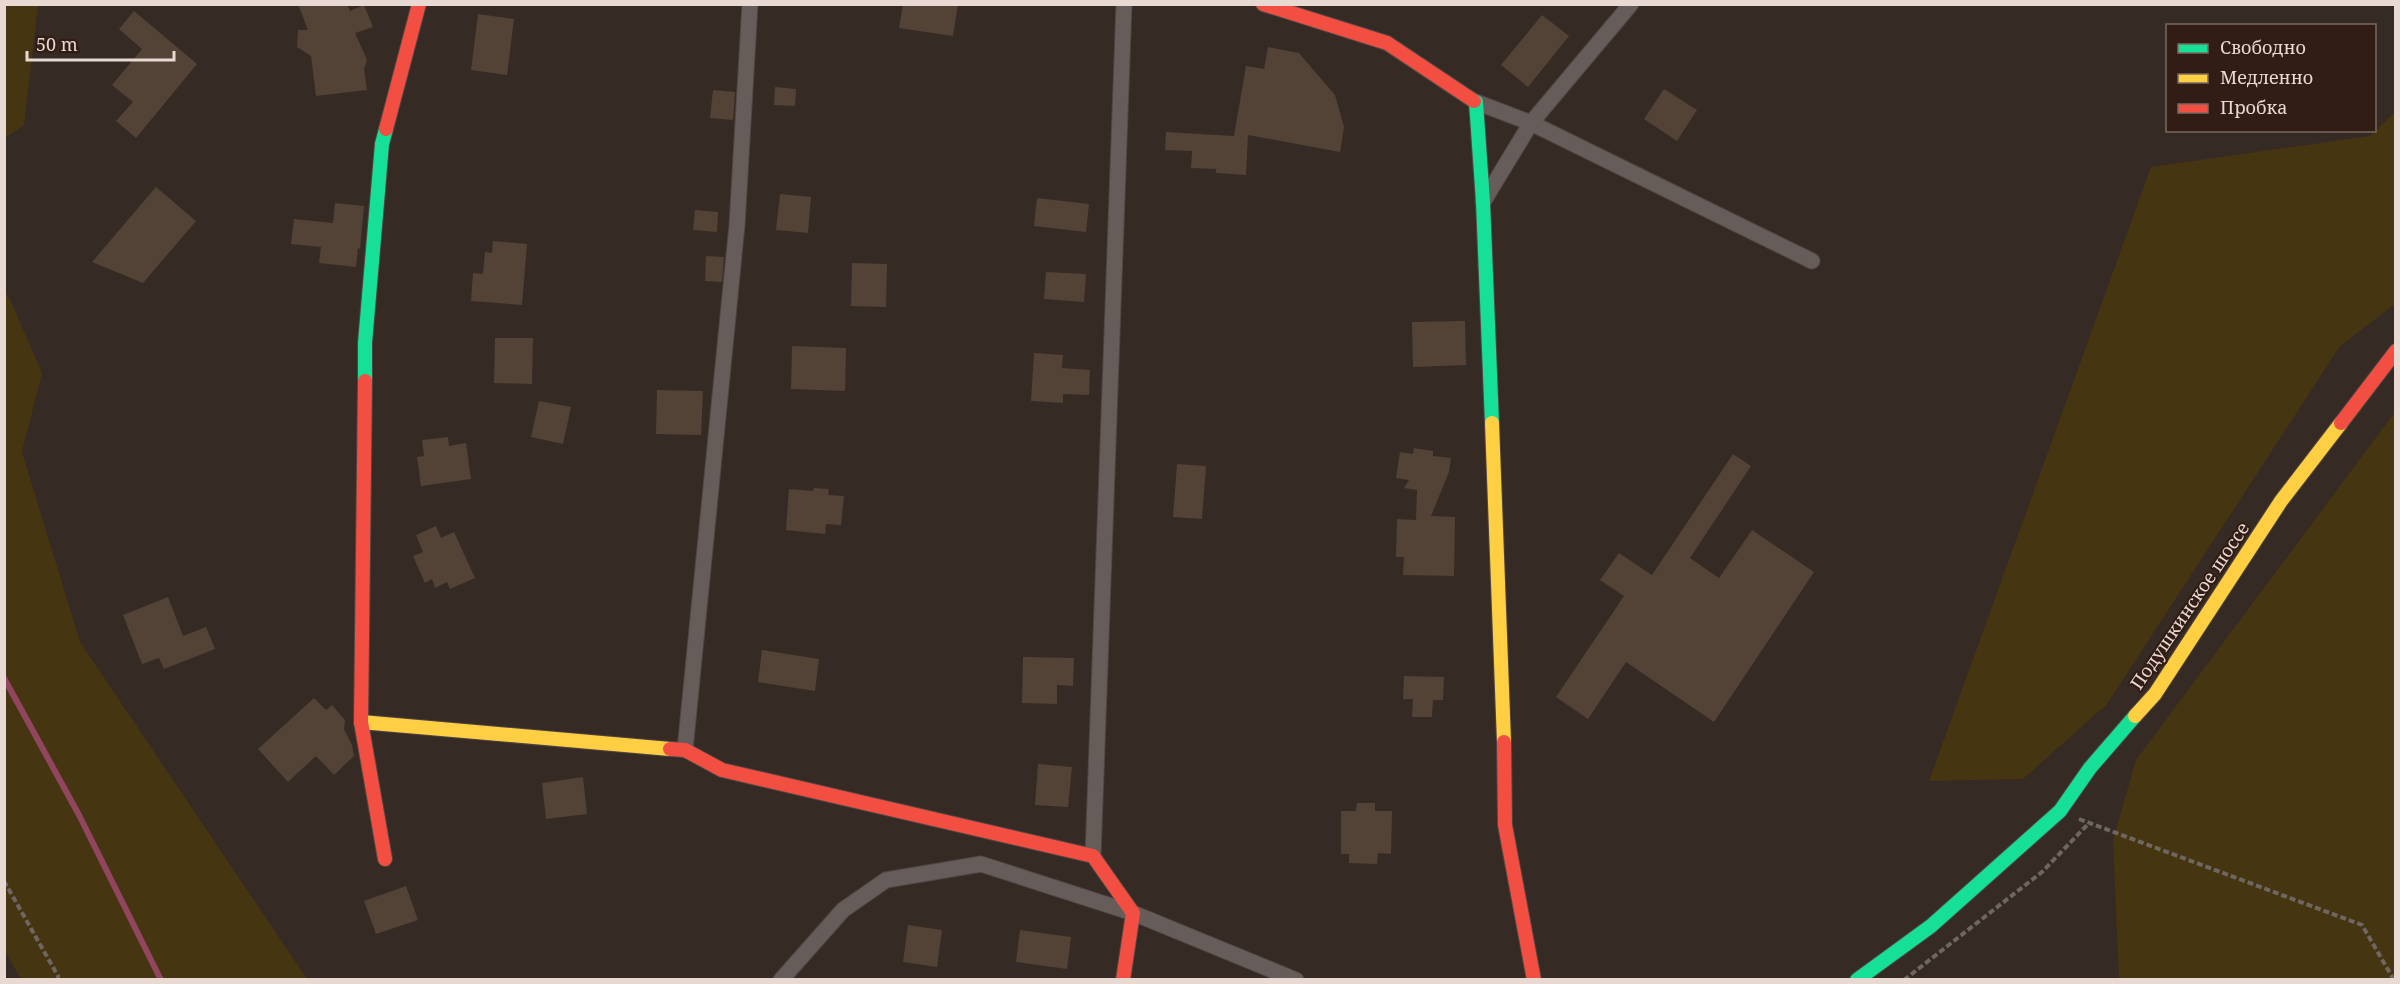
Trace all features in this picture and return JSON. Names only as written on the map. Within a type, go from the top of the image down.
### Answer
[{"type":"street","points":[[385,859],[361,722],[364,344],[382,144],[419,4]]},
{"type":"street","points":[[686,750],[736,225],[750,4]]},
{"type":"street","points":[[1123,980],[1133,913],[1093,856],[1124,4]]},
{"type":"street","points":[[1263,4],[1387,43],[1476,102],[1531,123],[1812,261]]},
{"type":"street","points":[[1483,202],[1531,123],[1630,4]]},
{"type":"street","points":[[1476,102],[1483,202],[1504,700],[1505,825],[1534,980]]},
{"type":"street","name":"Подушкинское шоссе","points":[[1857,980],[1931,926],[2060,811],[2090,768],[2155,694],[2281,501],[2396,351]]},
{"type":"street","points":[[361,722],[686,750],[722,770],[1093,856]]},
{"type":"street","points":[[781,980],[843,910],[886,880],[981,864],[1133,913],[1296,980]]},
{"type":"path","points":[[2060,811],[2362,925],[2394,980]]},
{"type":"path","points":[[1904,980],[2042,872],[2089,823]]},
{"type":"path","points":[[4,881],[58,976],[58,980]]},
{"type":"shaded area","points":[[5,4],[38,5],[24,125],[5,138]]},
{"type":"shaded area","points":[[2395,112],[2395,304],[2340,346],[2107,704],[2023,779],[1929,781],[2151,167],[2370,136]]},
{"type":"shaded area","points":[[5,291],[42,373],[22,452],[80,642],[307,979],[21,979],[5,951]]},
{"type":"shaded area","points":[[2395,412],[2395,979],[2119,979],[2113,840],[2136,760]]},
{"type":"building","points":[[298,4],[347,4],[350,11],[364,5],[373,27],[355,33],[367,60],[364,69],[367,90],[316,96],[311,56],[297,47],[298,30],[308,30]]},
{"type":"building","points":[[903,4],[958,4],[953,36],[899,28]]},
{"type":"building","points":[[134,11],[197,64],[136,138],[116,121],[133,102],[112,85],[142,49],[119,29]]},
{"type":"building","points":[[478,14],[514,19],[507,75],[471,70]]},
{"type":"building","points":[[1542,15],[1569,36],[1528,87],[1501,65]]},
{"type":"building","points":[[1268,47],[1299,53],[1335,95],[1344,127],[1340,152],[1248,135],[1246,175],[1216,173],[1216,169],[1191,168],[1192,151],[1165,150],[1166,132],[1234,136],[1246,66],[1264,69]]},
{"type":"building","points":[[775,87],[796,89],[795,106],[774,105]]},
{"type":"building","points":[[1664,89],[1697,110],[1677,141],[1644,119]]},
{"type":"building","points":[[713,90],[735,92],[733,120],[710,118]]},
{"type":"building","points":[[156,187],[196,221],[143,283],[92,262]]},
{"type":"building","points":[[780,194],[811,197],[808,233],[776,230]]},
{"type":"building","points":[[1037,198],[1089,204],[1086,232],[1034,226]]},
{"type":"building","points":[[335,203],[364,206],[356,267],[319,263],[321,247],[291,244],[294,219],[333,223]]},
{"type":"building","points":[[695,210],[718,212],[717,232],[693,230]]},
{"type":"building","points":[[493,241],[527,244],[522,305],[471,301],[473,273],[483,274],[485,252],[492,253]]},
{"type":"building","points":[[706,256],[724,257],[722,282],[705,281]]},
{"type":"building","points":[[852,263],[887,264],[886,307],[851,306]]},
{"type":"building","points":[[1046,272],[1086,274],[1084,302],[1044,299]]},
{"type":"building","points":[[1465,321],[1466,365],[1413,367],[1412,322]]},
{"type":"building","points":[[495,338],[533,338],[532,384],[494,383]]},
{"type":"building","points":[[792,346],[846,348],[845,391],[791,389]]},
{"type":"building","points":[[1034,353],[1063,355],[1062,368],[1090,370],[1089,395],[1063,394],[1063,403],[1031,401]]},
{"type":"building","points":[[657,390],[703,391],[701,435],[656,434]]},
{"type":"building","points":[[539,401],[571,407],[563,444],[531,437]]},
{"type":"building","points":[[448,437],[449,446],[466,443],[471,479],[421,486],[417,457],[424,456],[422,440]]},
{"type":"building","points":[[1414,448],[1433,451],[1433,456],[1451,458],[1449,472],[1431,516],[1455,517],[1454,576],[1403,575],[1404,557],[1396,557],[1397,519],[1416,520],[1417,490],[1404,488],[1409,480],[1396,478],[1400,452],[1413,454]]},
{"type":"building","points":[[1733,454],[1751,466],[1690,558],[1719,578],[1752,530],[1814,572],[1714,722],[1626,662],[1588,719],[1556,697],[1624,596],[1600,580],[1619,553],[1652,575]]},
{"type":"building","points":[[1177,464],[1206,466],[1202,519],[1173,517]]},
{"type":"building","points":[[814,488],[829,489],[828,495],[844,496],[841,525],[826,524],[825,534],[786,530],[789,489],[813,491]]},
{"type":"building","points":[[436,526],[441,538],[454,532],[475,578],[450,589],[447,582],[435,588],[432,579],[425,583],[413,556],[423,552],[416,535]]},
{"type":"building","points":[[168,597],[183,636],[206,627],[215,649],[164,669],[159,658],[142,664],[123,615]]},
{"type":"building","points":[[762,650],[819,659],[815,691],[758,682]]},
{"type":"building","points":[[1023,657],[1074,658],[1073,686],[1057,685],[1057,704],[1022,703]]},
{"type":"building","points":[[1404,676],[1444,677],[1443,700],[1433,700],[1432,717],[1412,717],[1413,699],[1403,699]]},
{"type":"building","points":[[314,698],[326,710],[332,705],[345,720],[344,729],[352,745],[354,756],[334,775],[316,756],[288,782],[258,749]]},
{"type":"building","points":[[1038,764],[1072,767],[1068,807],[1035,805]]},
{"type":"building","points":[[583,777],[587,814],[546,819],[542,783]]},
{"type":"building","points":[[1357,803],[1375,803],[1375,811],[1392,811],[1391,854],[1378,853],[1377,864],[1349,863],[1349,854],[1341,854],[1341,811],[1356,811]]},
{"type":"building","points":[[406,886],[418,920],[376,934],[364,901]]},
{"type":"building","points":[[908,925],[942,930],[937,967],[903,962]]},
{"type":"building","points":[[1020,930],[1071,937],[1067,969],[1016,962]]},
{"type":"waterway","points":[[4,678],[79,815],[161,980]]},
{"type":"traffic: fast","points":[[1474,101],[1476,102],[1483,202],[1492,423]]},
{"type":"traffic: fast","points":[[365,381],[365,343],[382,144],[386,129]]},
{"type":"traffic: fast","points":[[1857,980],[1931,926],[2060,811],[2090,768],[2135,716]]},
{"type":"traffic: slow","points":[[1492,423],[1504,742]]},
{"type":"traffic: slow","points":[[2135,716],[2155,694],[2281,501],[2341,423]]},
{"type":"traffic: slow","points":[[361,722],[670,749]]},
{"type":"traffic: jam","points":[[386,129],[419,4]]},
{"type":"traffic: jam","points":[[1263,4],[1387,43],[1474,101]]},
{"type":"traffic: jam","points":[[2341,423],[2396,351]]},
{"type":"traffic: jam","points":[[365,381],[361,722],[385,859]]},
{"type":"traffic: jam","points":[[1504,742],[1505,825],[1534,980]]},
{"type":"traffic: jam","points":[[670,749],[685,750],[722,770],[1093,856],[1133,913],[1123,980]]}]
